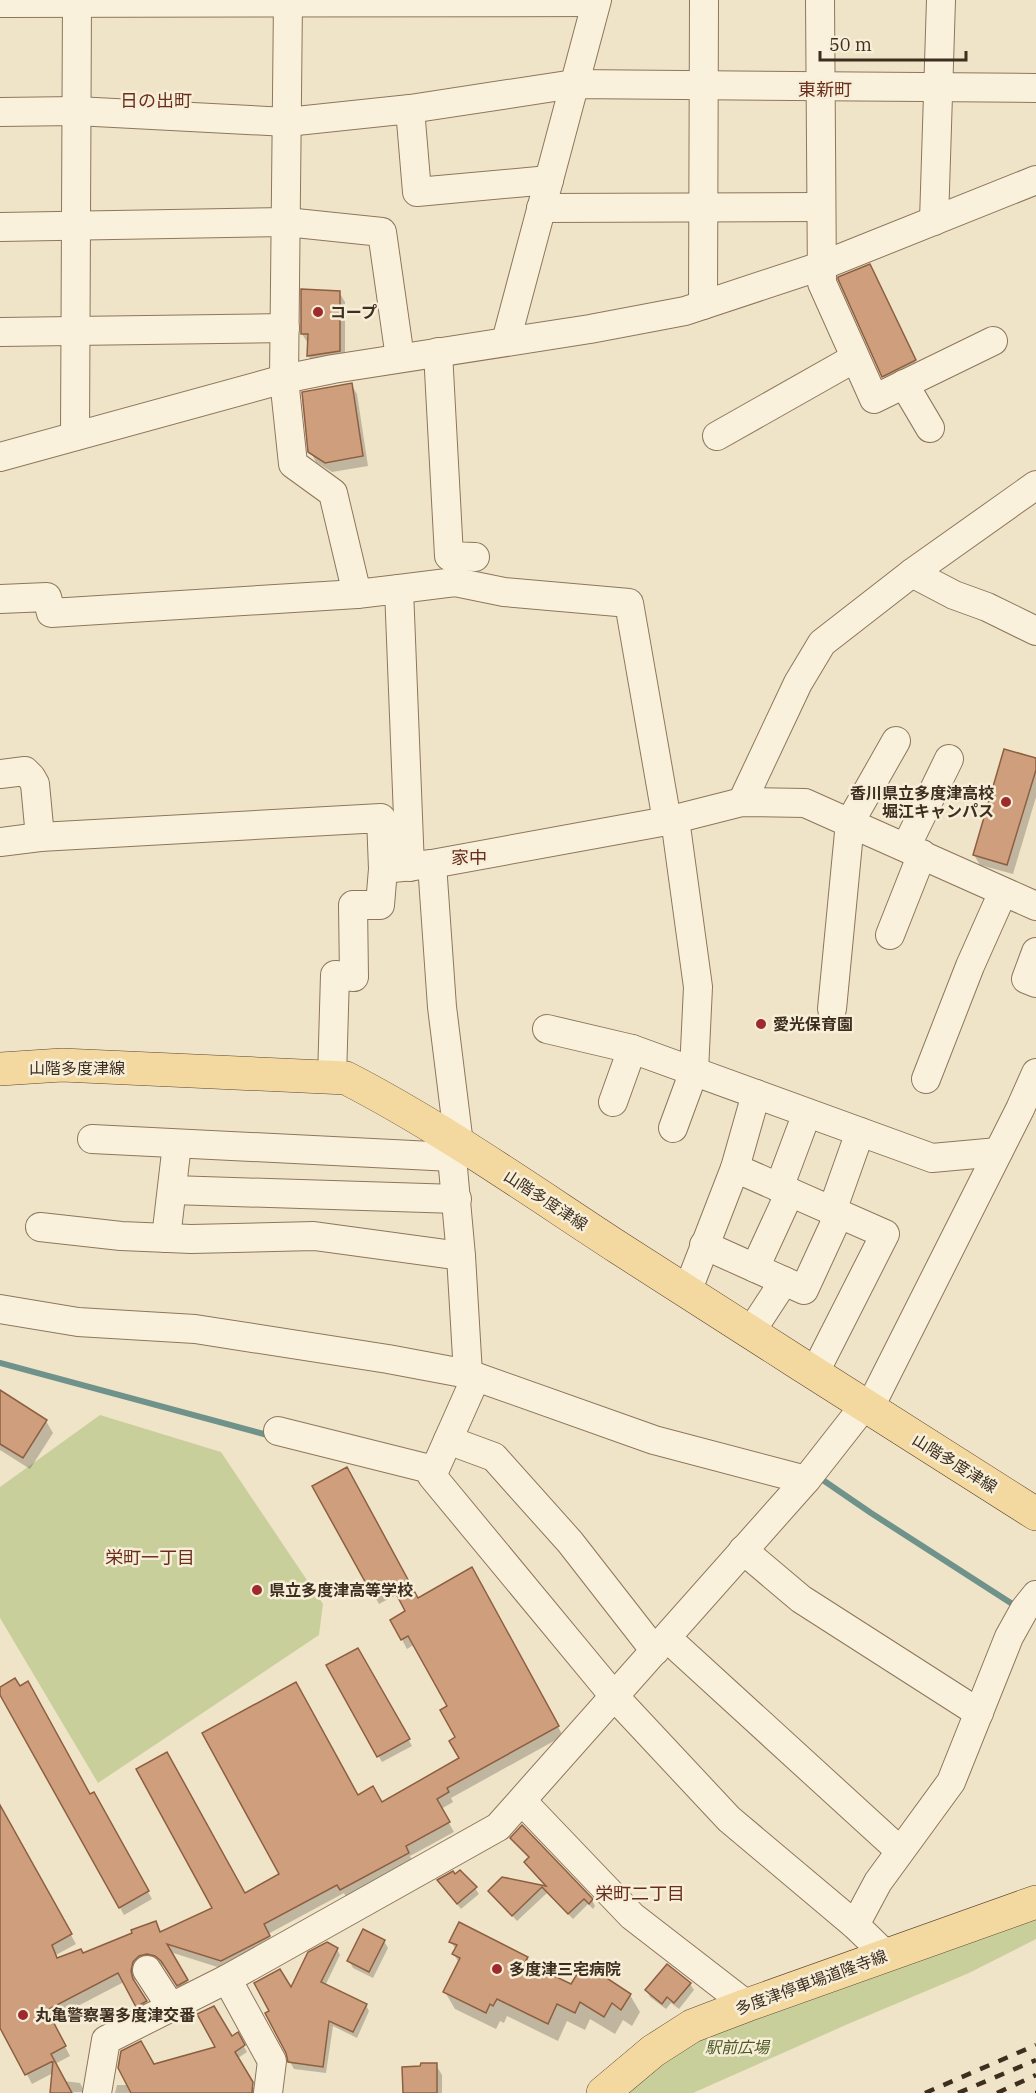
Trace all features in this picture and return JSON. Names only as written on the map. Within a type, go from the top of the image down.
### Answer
[{"type":"main road","name":"山階多度津線","points":[[0,1069],[62,1065],[346,1078],[381,1096],[456,1151],[687,1292],[1036,1514]]},
{"type":"main road","name":"多度津停車場道隆寺線","points":[[603,2093],[653,2051],[692,2026],[1033,1898]]},
{"type":"street","points":[[703,305],[704,0]]},
{"type":"street","points":[[820,0],[822,283],[873,399],[993,341]]},
{"type":"street","points":[[934,221],[941,0]]},
{"type":"street","points":[[288,1],[285,379],[293,464],[333,493],[357,594]]},
{"type":"street","points":[[0,3],[596,1],[506,341]]},
{"type":"street","points":[[75,436],[77,2]]},
{"type":"street","points":[[0,112],[76,111],[287,122],[410,109],[574,84],[1036,88]]},
{"type":"street","points":[[410,109],[417,192],[549,180]]},
{"type":"street","points":[[0,457],[285,379],[400,358],[590,329],[685,311],[821,266],[1036,180]]},
{"type":"street","points":[[541,208],[821,207]]},
{"type":"street","points":[[0,227],[286,222],[382,232],[400,358]]},
{"type":"street","points":[[0,332],[285,328]]},
{"type":"street","points":[[438,352],[449,555],[475,557]]},
{"type":"street","points":[[717,436],[855,358]]},
{"type":"street","points":[[904,384],[930,428]]},
{"type":"street","points":[[742,802],[798,683],[822,644],[912,573],[1036,485]]},
{"type":"street","points":[[912,573],[954,595],[987,607],[1036,632]]},
{"type":"street","points":[[0,599],[47,597],[51,613],[357,594],[455,582],[504,592],[629,603],[671,820],[698,987],[694,1071],[673,1128]]},
{"type":"street","points":[[399,589],[408,866],[442,1007],[456,1151],[461,1256],[472,1375],[432,1476],[614,1696],[729,1819],[855,1925],[886,1955]]},
{"type":"street","points":[[832,1009],[850,822],[896,741]]},
{"type":"street","points":[[890,935],[914,850],[949,759]]},
{"type":"street","points":[[0,774],[25,771],[32,777],[35,784],[40,837]]},
{"type":"street","points":[[332,1077],[335,975],[354,977],[353,904],[380,905],[408,866],[671,820],[742,802],[805,803],[1036,906]]},
{"type":"street","points":[[0,842],[40,837],[381,818],[408,866]]},
{"type":"street","points":[[926,1079],[970,966],[1003,892]]},
{"type":"street","points":[[1036,952],[1026,979],[1036,983]]},
{"type":"street","points":[[547,1029],[632,1049],[932,1158],[998,1152]]},
{"type":"street","points":[[613,1102],[632,1049]]},
{"type":"street","points":[[97,2093],[106,2040],[227,1978],[498,1827],[522,1801],[806,1480],[864,1406],[874,1397],[998,1152],[1028,1112],[1036,1073]]},
{"type":"street","points":[[687,1292],[735,1168],[756,1094]]},
{"type":"street","points":[[755,1268],[785,1190],[807,1113]]},
{"type":"street","points":[[704,1245],[804,1290],[836,1212],[860,1132]]},
{"type":"street","points":[[92,1139],[177,1144],[456,1151]]},
{"type":"street","points":[[166,1238],[177,1144]]},
{"type":"street","points":[[735,1168],[885,1234],[814,1374]]},
{"type":"street","points":[[171,1190],[457,1199]]},
{"type":"street","points":[[40,1227],[191,1239],[314,1236],[461,1256]]},
{"type":"street","points":[[750,1333],[784,1281]]},
{"type":"street","points":[[0,1309],[78,1322],[195,1329],[388,1359],[472,1375],[654,1440],[806,1480]]},
{"type":"street","points":[[278,1431],[434,1470]]},
{"type":"street","points":[[448,1440],[494,1457],[661,1645],[899,1850]]},
{"type":"street","points":[[743,1551],[801,1599],[979,1713]]},
{"type":"street","points":[[855,1925],[878,1882],[899,1850],[951,1782],[1009,1636],[1036,1595]]},
{"type":"street","points":[[522,1801],[632,1916],[747,2004]]},
{"type":"street","points":[[147,1970],[171,2007]]},
{"type":"street","points":[[227,1978],[272,2061],[268,2093]]},
{"type":"green space","points":[[100,1415],[221,1452],[323,1604],[319,1635],[98,1783],[0,1618],[0,1487]]},
{"type":"green space","name":"駅前広場","points":[[1036,1916],[1036,1939],[969,1973],[693,2093],[624,2093],[673,2054],[728,2025]]},
{"type":"building","points":[[870,264],[916,360],[882,377],[838,279],[838,277]]},
{"type":"building","name":"コープ","points":[[301,289],[340,291],[340,351],[307,356],[308,334],[301,334]]},
{"type":"building","points":[[352,383],[363,456],[325,463],[308,452],[302,392]]},
{"type":"building","points":[[1004,749],[1036,758],[1036,770],[1007,865],[973,855]]},
{"type":"building","points":[[0,1390],[47,1420],[23,1458],[0,1444]]},
{"type":"building","points":[[347,1467],[418,1598],[472,1567],[559,1726],[447,1788],[449,1792],[437,1799],[450,1822],[406,1846],[409,1853],[340,1890],[337,1885],[264,1924],[270,1936],[221,1961],[167,1944],[188,1980],[177,1986],[161,1961],[155,1956],[147,1954],[139,1956],[133,1962],[131,1971],[133,1979],[147,2001],[136,2007],[118,1973],[47,2010],[66,2046],[51,2054],[72,2093],[50,2093],[53,2061],[25,2075],[0,2028],[0,1805],[72,1934],[52,1945],[57,1958],[81,1949],[83,1953],[156,1921],[160,1932],[212,1908],[136,1769],[167,1752],[245,1893],[279,1874],[202,1733],[296,1682],[358,1795],[373,1786],[382,1802],[459,1758],[449,1741],[455,1737],[440,1710],[447,1706],[408,1636],[401,1640],[390,1620],[405,1611],[392,1586],[373,1596],[312,1486]]},
{"type":"building","points":[[358,1648],[410,1739],[377,1757],[326,1665]]},
{"type":"building","points":[[15,1678],[20,1686],[28,1681],[90,1794],[94,1792],[149,1891],[119,1908],[0,1695],[0,1687]]},
{"type":"building","points":[[522,1825],[593,1899],[589,1904],[584,1899],[568,1914],[542,1887],[512,1916],[488,1891],[502,1877],[546,1886],[524,1862],[529,1857],[510,1838]]},
{"type":"building","points":[[460,1870],[477,1887],[457,1904],[437,1880],[453,1871],[455,1874]]},
{"type":"building","name":"多度津三宅病院","points":[[459,1922],[528,1957],[525,1962],[571,1984],[584,1963],[631,1994],[621,2010],[612,2003],[604,2017],[580,2002],[575,2013],[557,2004],[548,2024],[497,1999],[493,2006],[490,2004],[486,2013],[443,1992],[460,1958],[452,1954],[457,1945],[449,1942]]},
{"type":"building","points":[[363,1929],[385,1940],[369,1972],[347,1961]]},
{"type":"building","points":[[327,1942],[338,1948],[321,1982],[367,2004],[353,2032],[329,2021],[323,2067],[288,2062],[286,2053],[265,2013],[269,2011],[254,1983],[280,1969],[291,1987],[308,1952]]},
{"type":"building","points":[[667,1964],[691,1983],[674,2003],[667,1997],[662,2004],[645,1990]]},
{"type":"building","points":[[214,2006],[232,2036],[238,2032],[245,2045],[235,2052],[253,2082],[252,2093],[131,2093],[118,2068],[121,2051],[141,2041],[154,2064],[215,2047],[197,2014]]},
{"type":"building","points":[[421,2063],[437,2063],[437,2093],[403,2093],[402,2067],[420,2066]]},
{"type":"waterway","points":[[0,1363],[271,1436]]},
{"type":"waterway","points":[[817,1476],[1017,1607]]},
{"type":"railway","points":[[925,2093],[1036,2045]]},
{"type":"railway","points":[[958,2093],[1036,2060]]},
{"type":"railway","points":[[997,2093],[1036,2075]]},
{"type":"place","name":"コープ","points":[[318,312]]},
{"type":"place","name":"香川県立多度津高校 堀江キャンパス","points":[[1006,802]]},
{"type":"place","name":"愛光保育園","points":[[761,1024]]},
{"type":"place","name":"県立多度津高等学校","points":[[257,1590]]},
{"type":"place","name":"多度津三宅病院","points":[[497,1969]]},
{"type":"place","name":"丸亀警察署多度津交番","points":[[23,2015]]},
{"type":"district","name":"東新町","points":[[825,89]]},
{"type":"district","name":"日の出町","points":[[156,100]]},
{"type":"district","name":"家中","points":[[469,857]]},
{"type":"district","name":"栄町一丁目","points":[[150,1557]]},
{"type":"district","name":"栄町二丁目","points":[[640,1893]]}]
